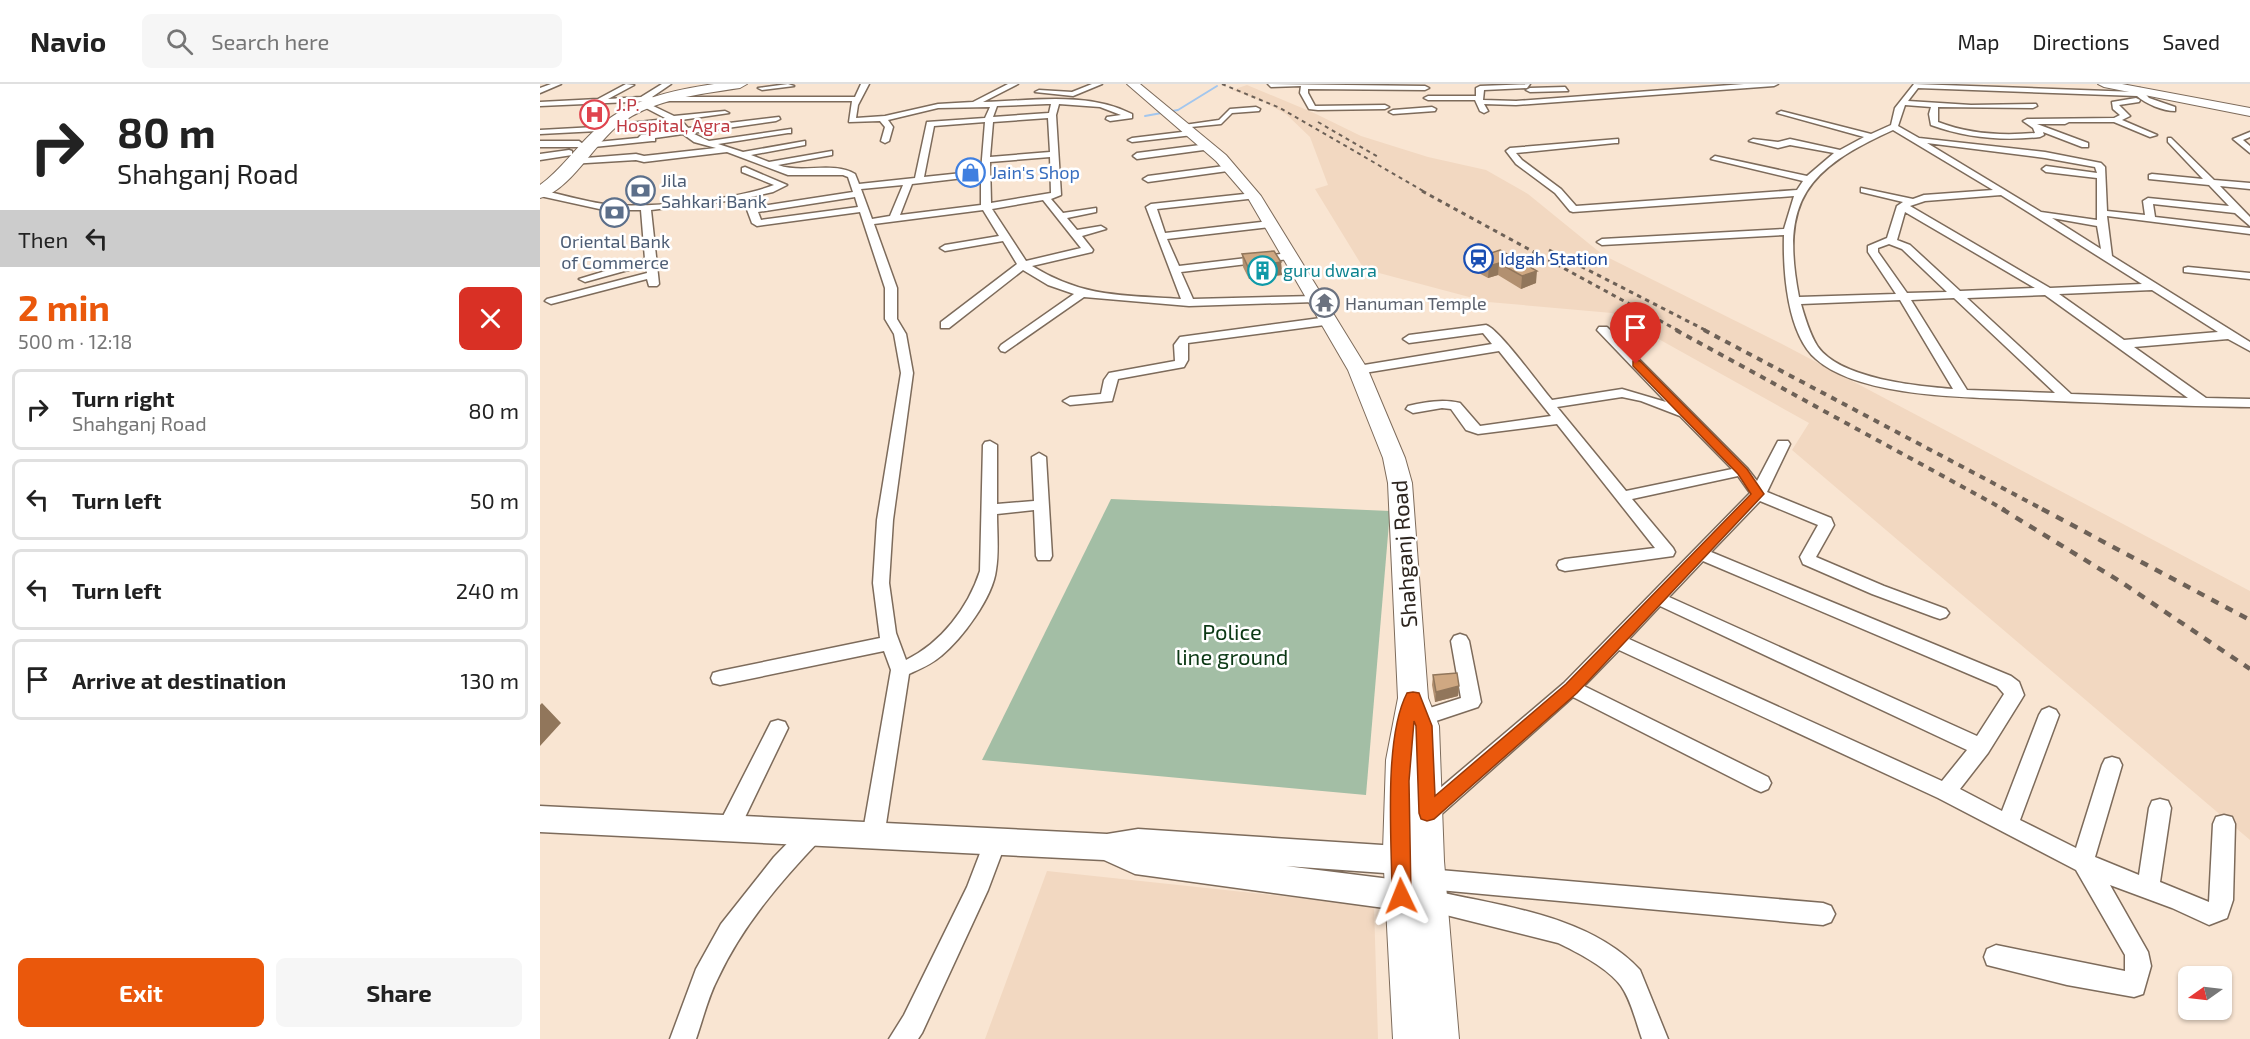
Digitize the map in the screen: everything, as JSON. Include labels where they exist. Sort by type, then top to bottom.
[{"type":"highway","points":[[540,193],[557,180],[595,129],[616,113],[651,101],[728,84]]},
{"type":"highway","points":[[540,183],[621,117],[651,101],[740,91]]},
{"type":"main road","name":"Shahganj Road","points":[[1133,84],[1232,168],[1254,196],[1358,370],[1394,458],[1400,483],[1417,708],[1424,726],[1427,813],[1419,883],[1438,1039]]},
{"type":"main road","points":[[2104,84],[2142,94],[2250,112]]},
{"type":"main road","points":[[1413,1039],[1419,883],[1400,781],[1404,727],[1417,708]]},
{"type":"main road","points":[[540,819],[1107,847],[1135,860],[1419,883]]},
{"type":"street","points":[[540,91],[557,84]]},
{"type":"street","points":[[651,101],[667,84]]},
{"type":"street","points":[[865,84],[852,120],[882,118],[939,106],[974,105],[991,100],[1015,98]]},
{"type":"street","points":[[740,91],[813,98],[871,93],[872,84]]},
{"type":"street","points":[[1014,84],[991,100],[985,172],[986,207],[1023,265],[1052,283],[1082,294],[1189,303],[1315,299]]},
{"type":"street","points":[[1039,92],[1072,94],[1098,84]]},
{"type":"street","points":[[1271,87],[1305,84],[1304,88],[1315,107],[1385,107]]},
{"type":"street","points":[[1649,84],[1655,94]]},
{"type":"street","points":[[1670,84],[1676,92]]},
{"type":"street","points":[[1484,111],[1480,100],[1481,88],[1568,94],[1655,94],[1716,86],[1774,84]]},
{"type":"street","points":[[598,101],[630,85]]},
{"type":"street","points":[[2172,109],[2142,94],[1918,85],[1902,103],[1893,126],[1839,152],[1807,179],[1797,193],[1787,232],[1793,302],[1813,349],[1840,368],[1883,383],[1962,393],[2250,403]]},
{"type":"street","points":[[740,91],[790,86]]},
{"type":"street","points":[[1304,88],[1424,86],[1435,112],[1393,112]]},
{"type":"street","points":[[1350,107],[1353,87]]},
{"type":"street","points":[[813,98],[820,91]]},
{"type":"street","points":[[1428,98],[1480,100],[1498,104],[1531,91],[1568,94]]},
{"type":"street","points":[[2070,92],[2084,101]]},
{"type":"street","points":[[2105,104],[2115,104],[2142,94]]},
{"type":"street","points":[[991,100],[1053,110]]},
{"type":"street","points":[[542,105],[598,101],[651,101],[684,124],[692,140]]},
{"type":"street","points":[[567,111],[580,102]]},
{"type":"street","points":[[1902,103],[2033,106]]},
{"type":"street","points":[[1022,116],[1027,104]]},
{"type":"street","points":[[2085,145],[2026,121],[2115,120],[2126,116],[2116,110],[2115,104]]},
{"type":"street","points":[[1935,105],[1934,123],[1954,131],[1980,135],[2037,135],[2040,134],[2037,127]]},
{"type":"street","points":[[894,219],[914,179],[929,124],[1022,116],[1053,110],[1098,106],[1119,109],[1129,116],[1113,122],[1098,106]]},
{"type":"street","points":[[1132,140],[1176,122],[1221,122],[1229,111],[1257,109]]},
{"type":"street","points":[[746,195],[756,223],[762,223],[866,215],[894,219],[986,207],[1057,194],[1053,110]]},
{"type":"street","points":[[623,124],[725,112]]},
{"type":"street","points":[[1781,113],[1870,136]]},
{"type":"street","points":[[882,118],[889,127],[885,141]]},
{"type":"street","points":[[621,151],[692,140],[776,119]]},
{"type":"street","points":[[2115,120],[2153,135]]},
{"type":"street","points":[[1893,126],[2250,347]]},
{"type":"street","points":[[540,132],[595,129]]},
{"type":"street","points":[[540,157],[577,151],[788,131]]},
{"type":"street","points":[[2250,134],[2237,139],[2250,150]]},
{"type":"street","points":[[641,137],[692,140],[737,152],[794,173],[845,172],[852,176],[891,288],[891,319],[900,334],[907,373],[885,520],[881,594],[890,643],[900,670],[873,837]]},
{"type":"street","points":[[1915,139],[2091,162],[2101,167],[2102,213],[2108,257]]},
{"type":"street","points":[[2171,140],[2250,223]]},
{"type":"street","points":[[1615,141],[1510,151],[1519,162],[1558,190],[1571,208],[1797,193]]},
{"type":"street","points":[[1754,141],[1778,145],[1790,142],[1839,152]]},
{"type":"street","points":[[540,144],[644,159],[737,152],[802,143]]},
{"type":"street","points":[[1137,156],[1208,147]]},
{"type":"street","points":[[770,165],[829,153]]},
{"type":"street","points":[[987,160],[1054,154]]},
{"type":"street","points":[[1715,159],[1807,179]]},
{"type":"street","points":[[1148,179],[1232,168]]},
{"type":"street","points":[[2046,169],[2100,176]]},
{"type":"street","points":[[540,193],[603,207],[646,207],[746,195],[782,185],[745,170]]},
{"type":"street","points":[[752,210],[914,179],[985,172]]},
{"type":"street","points":[[2152,177],[2250,186]]},
{"type":"street","points":[[1864,190],[1914,202]]},
{"type":"street","points":[[2161,191],[2225,197]]},
{"type":"street","points":[[1902,206],[1928,197],[2003,192]]},
{"type":"street","points":[[1189,303],[1151,208],[1254,196]]},
{"type":"street","points":[[945,325],[1023,265],[1087,251],[1045,197]]},
{"type":"street","points":[[2151,220],[2148,201],[2238,210]]},
{"type":"street","points":[[1890,241],[1902,206]]},
{"type":"street","points":[[1902,206],[2049,292],[2204,403]]},
{"type":"street","points":[[551,301],[652,280],[646,207]]},
{"type":"street","points":[[1060,216],[1093,210]]},
{"type":"street","points":[[2036,213],[2103,224]]},
{"type":"street","points":[[2102,213],[2250,231]]},
{"type":"street","points":[[1161,237],[1270,224]]},
{"type":"street","points":[[1075,234],[1101,229]]},
{"type":"street","points":[[1602,242],[1787,232]]},
{"type":"street","points":[[945,248],[1004,238]]},
{"type":"street","points":[[1962,393],[1904,297],[1873,252],[1874,246],[1890,241],[1906,247],[2068,398]]},
{"type":"street","points":[[1175,270],[1289,256]]},
{"type":"street","points":[[585,279],[650,261]]},
{"type":"street","points":[[2188,270],[2250,276]]},
{"type":"street","points":[[1793,302],[2154,287]]},
{"type":"street","points":[[1005,348],[1082,294]]},
{"type":"street","points":[[1070,401],[1107,398],[1110,380],[1114,376],[1180,364],[1182,360],[1180,345],[1184,340],[1328,321]]},
{"type":"street","points":[[1409,339],[1486,329],[1500,347],[1505,349],[1667,552],[1565,565]]},
{"type":"street","points":[[1603,330],[1742,471],[1758,494],[1825,522],[1826,525],[1808,557],[1809,560],[1878,590],[1940,613]]},
{"type":"street","points":[[2124,345],[2229,335]]},
{"type":"street","points":[[1358,370],[1500,347]]},
{"type":"street","points":[[1549,404],[1622,393],[1645,398],[1686,414]]},
{"type":"street","points":[[1413,409],[1442,404],[1455,406],[1472,427],[1478,430],[1561,419]]},
{"type":"street","points":[[1427,813],[1571,688],[1758,494],[1783,444]]},
{"type":"street","points":[[900,670],[935,652],[945,642],[985,585],[988,571],[990,445]]},
{"type":"street","points":[[1039,457],[1044,556]]},
{"type":"street","points":[[1622,496],[1742,471]]},
{"type":"street","points":[[988,510],[1041,505]]},
{"type":"street","points":[[1700,554],[2004,681],[2012,687],[2014,695],[1981,747],[1945,792]]},
{"type":"street","points":[[1656,598],[1981,747]]},
{"type":"street","points":[[1417,708],[1471,702],[1460,641]]},
{"type":"street","points":[[1616,641],[1945,792],[2102,872],[2148,888],[2209,914],[2219,910],[2224,824]]},
{"type":"street","points":[[720,678],[890,643]]},
{"type":"street","points":[[1571,688],[1761,783]]},
{"type":"street","points":[[2007,824],[2049,715]]},
{"type":"street","points":[[728,829],[778,728]]},
{"type":"street","points":[[1996,957],[2134,985],[2139,966],[2136,952],[2083,861],[2112,765]]},
{"type":"street","points":[[2148,888],[2160,808]]},
{"type":"street","points":[[683,1039],[708,970],[725,938],[769,878],[812,833]]},
{"type":"street","points":[[902,1039],[913,1024],[977,890],[995,842]]},
{"type":"street","points":[[1419,883],[1823,914]]},
{"type":"street","points":[[1419,883],[1561,932],[1584,943],[1623,969],[1631,979],[1655,1039]]},
{"type":"shaded area","points":[[1247,85],[1314,113],[1361,136],[1428,157],[1486,170],[1528,194],[1603,255],[1782,344],[2250,591],[2250,840],[1792,450],[1809,423],[1612,313],[1488,302],[1364,269],[1315,189],[1328,185],[1310,137],[1286,114],[1262,101],[1232,90]]},
{"type":"shaded area","points":[[1047,871],[1374,906],[1378,1039],[985,1039]]},
{"type":"green space","name":"Police line ground","points":[[1111,499],[1390,511],[1366,795],[982,760]]},
{"type":"building","points":[[1500,250],[1537,271],[1522,276],[1499,263],[1489,266],[1476,258]]},
{"type":"building","points":[[1274,251],[1281,262],[1248,267],[1242,254]]},
{"type":"building","points":[[1457,673],[1459,686],[1436,692],[1433,675]]},
{"type":"waterway","points":[[1145,116],[1178,110],[1217,86]]},
{"type":"railway","points":[[1222,84],[1280,108],[1425,192]]},
{"type":"railway","points":[[1318,122],[1380,158]]},
{"type":"railway","points":[[1422,191],[1679,331]]},
{"type":"railway","points":[[1549,250],[1707,331]]},
{"type":"railway","points":[[1676,330],[2005,510]]},
{"type":"railway","points":[[1704,330],[2044,510]]},
{"type":"railway","points":[[2002,509],[2121,582],[2250,669]]},
{"type":"railway","points":[[2042,509],[2250,620]]},
{"type":"place","name":"J.P. Hospital, Agra","points":[[595,114]]},
{"type":"place","name":"Jain's Shop","points":[[970,172]]},
{"type":"place","name":"Jila Sahkari Bank","points":[[640,190]]},
{"type":"place","name":"Oriental Bank of Commerce","points":[[615,212]]},
{"type":"place","name":"Idgah Station","points":[[1479,258]]},
{"type":"place","name":"guru dwara","points":[[1262,270]]},
{"type":"place","name":"Hanuman Temple","points":[[1324,303]]},
{"type":"route","points":[[1401,896],[1400,781],[1404,727],[1413,698],[1424,726],[1427,813],[1571,688],[1687,565],[1758,494],[1742,471],[1636,364]]}]
